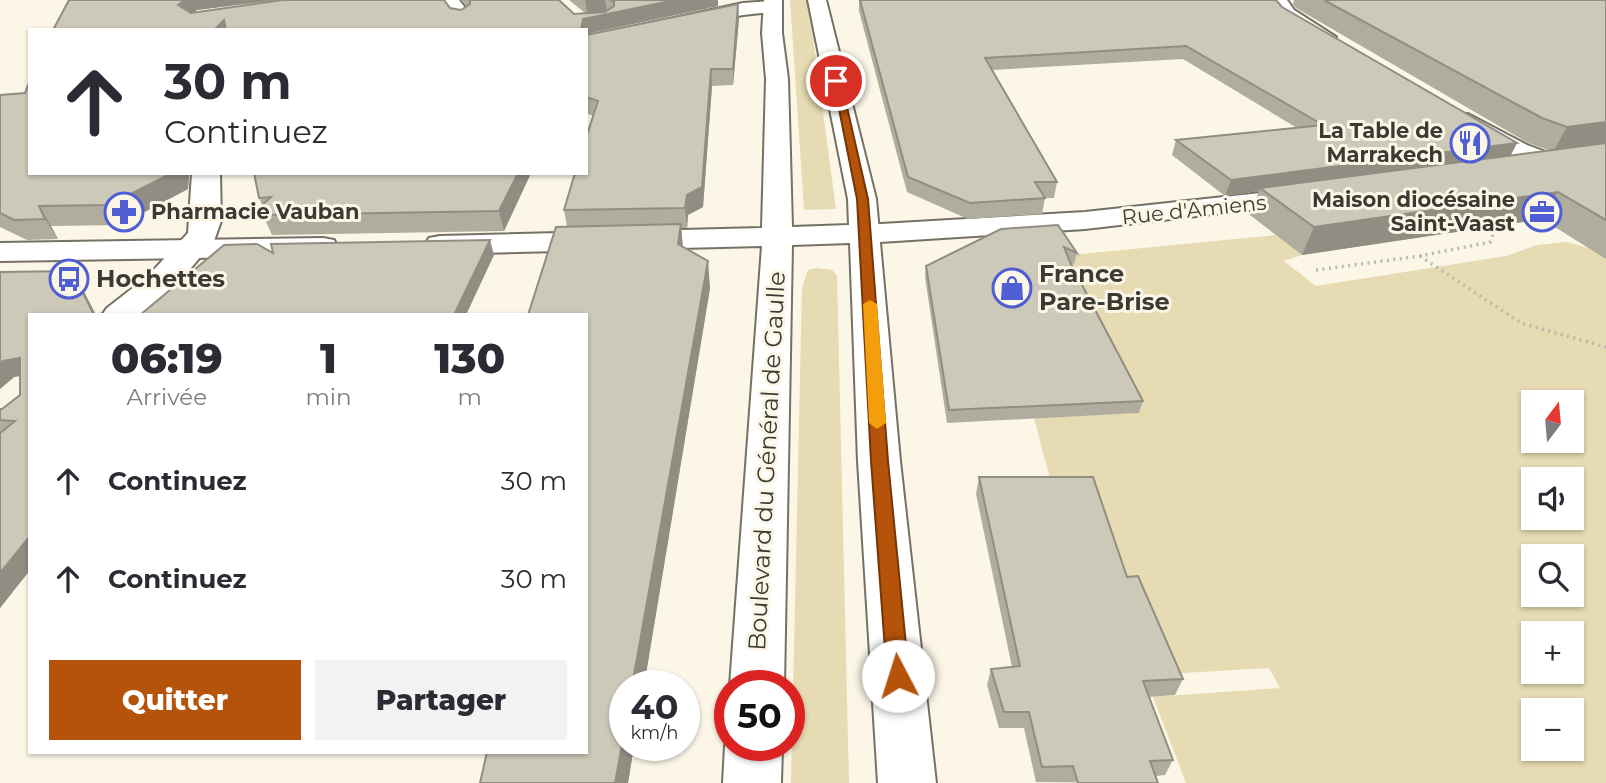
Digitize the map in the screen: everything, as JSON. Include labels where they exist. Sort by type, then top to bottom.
[{"type":"main road","points":[[449,0],[463,17]]},
{"type":"main road","points":[[817,0],[862,199],[907,783]]},
{"type":"main road","points":[[1275,0],[1282,5],[1286,13],[1346,50]]},
{"type":"main road","points":[[588,43],[773,4]]},
{"type":"main road","name":"Boulevard du Général de Gaulle","points":[[758,670],[777,283],[777,79],[772,33],[773,4]]},
{"type":"main road","points":[[1450,110],[1518,150],[1550,163]]},
{"type":"main road","points":[[1498,170],[1577,160]]},
{"type":"main road","points":[[122,313],[160,283],[203,235],[206,220],[206,175]]},
{"type":"main road","name":"Rue d'Amiens","points":[[413,245],[933,233],[1127,218],[1329,193]]},
{"type":"main road","points":[[0,253],[358,246]]},
{"type":"main road","points":[[752,783],[753,761]]},
{"type":"path","points":[[1316,270],[1420,256],[1490,243],[1497,224]]},
{"type":"path","points":[[1420,256],[1521,323],[1606,347]]},
{"type":"shaded area","points":[[790,0],[808,0],[836,209],[804,210]]},
{"type":"shaded area","points":[[1276,235],[1302,255],[1284,261],[1316,286],[1506,256],[1537,245],[1568,242],[1606,254],[1606,783],[1186,783],[1153,697],[1280,688],[1269,668],[1166,674],[1054,494],[1034,418],[1139,413],[1060,256]]},
{"type":"shaded area","points":[[808,270],[832,270],[837,276],[849,783],[791,783],[791,761],[805,761],[805,670],[794,670],[802,288]]},
{"type":"building","points":[[69,0],[185,0],[178,5],[191,13],[282,0],[444,0],[450,8],[461,10],[470,4],[470,0],[559,0],[574,14],[605,12],[614,6],[611,0],[675,0],[583,19],[581,28],[226,28],[224,20],[216,28],[54,28]]},
{"type":"building","points":[[860,0],[1276,0],[1282,7],[1517,143],[1231,180],[1176,140],[1323,125],[1186,46],[985,58],[1057,182],[1035,182],[1045,198],[970,203],[908,177]]},
{"type":"building","points":[[1324,0],[1606,0],[1606,122],[1567,127],[1542,118]]},
{"type":"building","points":[[738,4],[733,69],[711,69],[702,187],[687,195],[685,208],[564,210],[574,175],[588,175],[588,132],[598,101],[588,98],[588,35]]},
{"type":"building","points":[[28,85],[28,175],[168,175],[109,205],[39,206],[45,219],[14,220],[0,213],[0,95],[25,93]]},
{"type":"building","points":[[1606,143],[1606,220],[1558,192],[1314,227],[1260,188]]},
{"type":"building","points":[[254,175],[517,175],[499,211],[263,215],[261,206],[271,197],[259,198]]},
{"type":"building","points":[[681,224],[678,244],[708,261],[635,670],[609,670],[609,761],[619,761],[615,783],[480,783],[487,754],[588,754],[588,313],[529,313],[556,227]]},
{"type":"building","points":[[1058,225],[1077,253],[1064,247],[1070,262],[1143,401],[949,410],[926,266],[1001,229]]},
{"type":"building","points":[[490,240],[455,313],[142,313],[224,245],[257,244],[273,253],[271,244]]},
{"type":"building","points":[[72,271],[93,313],[28,313],[28,538],[0,573],[0,433],[15,421],[0,420],[0,409],[20,395],[20,358],[0,364],[0,272]]},
{"type":"building","points":[[979,477],[1093,477],[1127,577],[1138,576],[1183,679],[1143,681],[1173,760],[1150,761],[1158,783],[1078,783],[1073,766],[1042,767],[1029,712],[1004,712],[991,669],[1020,666]]},
{"type":"slow traffic","points":[[870,304],[877,423]]},
{"type":"place","name":"La Table de Marrakech","points":[[1470,143]]},
{"type":"place","name":"Pharmacie Vauban","points":[[124,212]]},
{"type":"place","name":"Maison diocésaine Saint-Vaast","points":[[1542,212]]},
{"type":"place","name":"Hochettes","points":[[69,279]]},
{"type":"place","name":"France Pare-Brise","points":[[1012,288]]},
{"type":"route","points":[[836,81],[862,199],[879,461],[898,676]]}]
